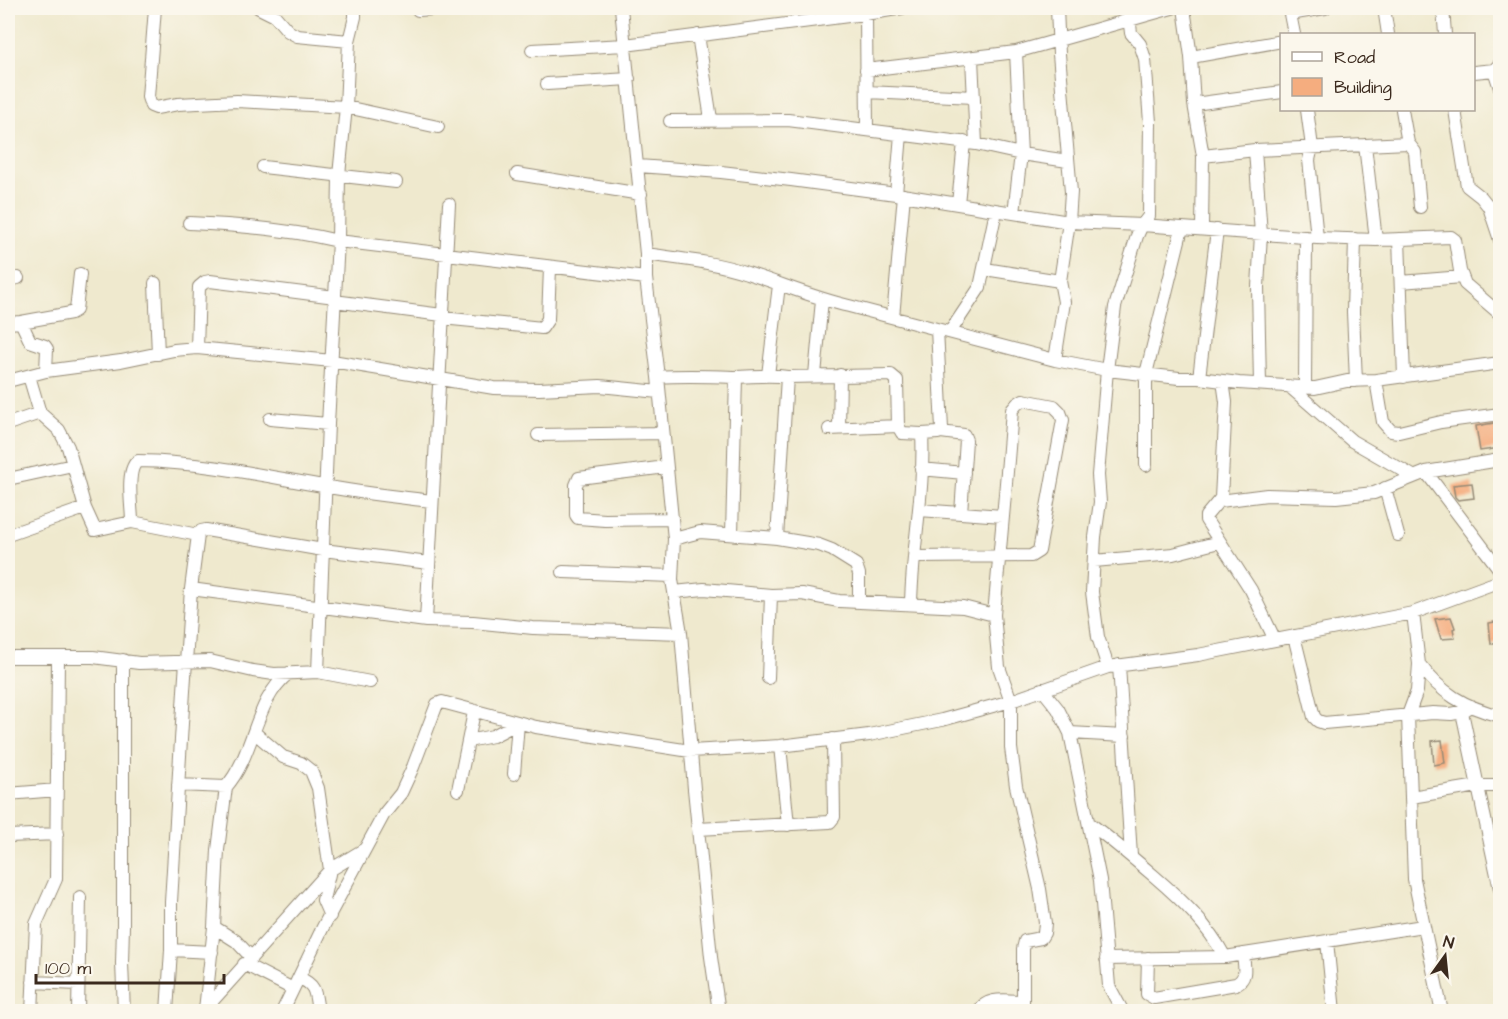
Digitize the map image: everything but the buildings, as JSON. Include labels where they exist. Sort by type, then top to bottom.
[{"type":"street","points":[[155,8],[148,97],[151,106],[156,108],[178,104],[237,101],[346,107],[438,127]]},
{"type":"street","points":[[259,8],[275,16],[288,31],[297,36],[349,41]]},
{"type":"street","points":[[318,672],[339,175],[346,107],[349,41],[355,8]]},
{"type":"street","points":[[418,10],[449,8]]},
{"type":"street","points":[[621,8],[641,195],[646,279],[674,539],[672,576],[681,633],[690,751],[711,957],[719,1011]]},
{"type":"street","points":[[532,50],[625,45],[902,8]]},
{"type":"street","points":[[1055,360],[1064,303],[1060,281],[1071,192],[1057,8]]},
{"type":"street","points":[[866,70],[1016,52],[1058,41],[1129,13],[1172,8]]},
{"type":"street","points":[[1184,8],[1191,57],[1194,104],[1203,156],[1202,229]]},
{"type":"street","points":[[1294,33],[1289,11],[1325,8]]},
{"type":"street","points":[[1384,8],[1388,33]]},
{"type":"street","points":[[1443,8],[1445,33]]},
{"type":"street","points":[[1129,13],[1131,33],[1140,44],[1145,59],[1150,122],[1149,216],[1142,225],[1115,307],[1098,475],[1100,502],[1095,537],[1092,592],[1098,637],[1114,666],[1124,736],[1131,856]]},
{"type":"street","points":[[866,14],[867,130]]},
{"type":"street","points":[[698,35],[711,119]]},
{"type":"street","points":[[1191,57],[1280,41]]},
{"type":"street","points":[[1014,213],[1021,154],[1016,52]]},
{"type":"street","points":[[958,204],[970,143],[974,97],[972,58]]},
{"type":"street","points":[[1475,72],[1497,67],[1500,88]]},
{"type":"street","points":[[548,84],[629,79]]},
{"type":"street","points":[[867,92],[974,97]]},
{"type":"street","points":[[1194,104],[1280,92]]},
{"type":"street","points":[[1305,387],[1312,238],[1309,160],[1312,147],[1307,111]]},
{"type":"street","points":[[1402,111],[1408,143],[1415,152],[1420,207]]},
{"type":"street","points":[[1455,111],[1467,186],[1489,207],[1500,240]]},
{"type":"street","points":[[670,121],[788,120],[970,143],[1068,161]]},
{"type":"street","points":[[893,317],[901,134]]},
{"type":"street","points":[[1203,156],[1255,150],[1408,143]]},
{"type":"street","points":[[1365,145],[1376,240]]},
{"type":"street","points":[[1255,150],[1261,234],[1258,287],[1260,384]]},
{"type":"street","points":[[638,166],[721,172],[900,195],[1069,222],[1142,225],[1312,238],[1376,240],[1451,237],[1455,240],[1465,285],[1500,314]]},
{"type":"street","points":[[263,167],[396,182]]},
{"type":"street","points":[[517,174],[641,195]]},
{"type":"street","points":[[426,621],[448,204]]},
{"type":"street","points":[[950,332],[980,287],[996,211]]},
{"type":"street","points":[[189,223],[268,228],[338,241],[646,279]]},
{"type":"street","points":[[1146,465],[1146,374],[1182,228]]},
{"type":"street","points":[[1199,378],[1216,230]]},
{"type":"street","points":[[1355,239],[1353,312],[1356,381]]},
{"type":"street","points":[[1399,239],[1404,376]]},
{"type":"street","points":[[646,254],[746,272],[822,300],[1055,360],[1107,370],[1315,388],[1347,381],[1376,380],[1500,363]]},
{"type":"street","points":[[197,348],[200,287],[210,280],[442,316],[542,328],[548,320],[550,268]]},
{"type":"street","points":[[985,269],[1060,281]]},
{"type":"street","points":[[8,323],[71,313],[76,310],[80,274]]},
{"type":"street","points":[[1401,282],[1462,278]]},
{"type":"street","points":[[155,283],[158,354]]},
{"type":"street","points":[[768,375],[779,285]]},
{"type":"street","points":[[815,375],[822,300]]},
{"type":"street","points":[[21,322],[30,341],[45,346],[47,349],[46,371]]},
{"type":"street","points":[[937,329],[941,432]]},
{"type":"street","points":[[8,381],[46,371],[132,360],[174,350],[197,348],[332,361],[494,387],[539,389],[600,386],[659,392]]},
{"type":"street","points":[[658,377],[697,374],[736,377],[891,375],[897,380],[898,426],[902,433],[941,432],[964,435],[966,440],[961,513]]},
{"type":"street","points":[[840,375],[834,429],[898,426]]},
{"type":"street","points":[[28,376],[40,413],[59,430],[68,447],[85,508],[95,530],[132,522],[198,535]]},
{"type":"street","points":[[732,534],[736,377]]},
{"type":"street","points":[[777,538],[786,377]]},
{"type":"street","points":[[1376,380],[1383,422],[1385,427],[1391,431],[1399,432],[1441,422],[1500,414]]},
{"type":"street","points":[[1222,381],[1226,402],[1220,501],[1206,518],[1251,590],[1275,640]]},
{"type":"street","points":[[1289,386],[1352,441],[1413,476]]},
{"type":"street","points":[[914,556],[1000,555],[1031,555],[1039,551],[1063,420],[1060,411],[1053,406],[1023,400],[1012,410],[1000,555],[994,615],[999,667],[1011,701],[1011,748],[1016,786],[1035,866],[1045,923],[1044,933],[1041,938],[1025,941],[1023,1006],[988,1002],[983,1004],[979,1011]]},
{"type":"street","points":[[8,423],[40,413]]},
{"type":"street","points":[[270,419],[328,424]]},
{"type":"street","points":[[538,435],[663,433]]},
{"type":"street","points":[[911,604],[919,510],[922,434]]},
{"type":"street","points":[[1220,501],[1267,495],[1345,496],[1374,493],[1426,472],[1500,460]]},
{"type":"street","points":[[132,522],[130,478],[133,465],[138,461],[174,461],[226,468],[326,487],[432,501]]},
{"type":"street","points":[[8,479],[73,465]]},
{"type":"street","points":[[666,467],[579,478],[576,485],[576,515],[578,518],[605,520],[672,519]]},
{"type":"street","points":[[921,470],[964,473]]},
{"type":"street","points":[[1426,472],[1500,570]]},
{"type":"street","points":[[1385,488],[1398,535]]},
{"type":"street","points":[[8,535],[85,508]]},
{"type":"street","points":[[919,510],[1003,516]]},
{"type":"street","points":[[167,1011],[178,785],[191,589],[198,535],[201,531],[206,530],[429,563]]},
{"type":"street","points":[[674,539],[700,532],[777,538],[819,545],[856,565],[859,574],[859,601]]},
{"type":"street","points":[[1094,561],[1173,554],[1220,542]]},
{"type":"street","points":[[563,572],[672,576]]},
{"type":"street","points":[[282,1011],[384,814],[401,793],[437,704],[442,702],[518,723],[690,751],[780,746],[868,735],[942,720],[1011,701],[1114,666],[1198,656],[1413,613],[1500,581]]},
{"type":"street","points":[[191,589],[426,621],[473,622],[533,628],[681,633]]},
{"type":"street","points":[[674,592],[704,589],[771,595],[802,594],[839,601],[963,607],[994,615]]},
{"type":"street","points":[[768,678],[771,595]]},
{"type":"street","points":[[1413,613],[1419,664],[1418,691],[1408,715],[1414,879],[1442,1011]]},
{"type":"street","points":[[1294,636],[1314,717],[1318,721],[1324,723],[1432,713],[1451,714],[1466,709]]},
{"type":"street","points":[[8,657],[93,657],[139,663],[210,661],[274,674],[318,672],[370,682]]},
{"type":"street","points":[[32,1011],[36,924],[56,879],[58,658]]},
{"type":"street","points":[[123,660],[122,963],[124,1011]]},
{"type":"street","points":[[1419,664],[1431,680],[1466,709],[1500,716]]},
{"type":"street","points":[[205,1010],[212,952],[218,850],[226,787],[234,778],[255,733],[261,711],[276,682],[289,673]]},
{"type":"street","points":[[1042,689],[1058,709],[1070,734],[1101,880],[1109,986],[1123,1011]]},
{"type":"street","points":[[1466,709],[1478,786],[1498,864],[1500,889]]},
{"type":"street","points":[[458,790],[474,712]]},
{"type":"street","points":[[468,741],[493,736],[518,723]]},
{"type":"street","points":[[514,774],[518,723]]},
{"type":"street","points":[[255,733],[284,757],[301,763],[311,771],[318,788],[330,870],[323,900],[330,916]]},
{"type":"street","points":[[1070,734],[1124,736]]},
{"type":"street","points":[[698,829],[830,822],[834,817],[832,739]]},
{"type":"street","points":[[780,746],[788,825]]},
{"type":"street","points":[[178,785],[226,787]]},
{"type":"street","points":[[1411,797],[1478,786],[1500,786]]},
{"type":"street","points":[[8,794],[57,790]]},
{"type":"street","points":[[1089,823],[1131,856],[1200,919],[1216,939],[1225,957]]},
{"type":"street","points":[[8,836],[57,834]]},
{"type":"street","points":[[205,1010],[330,870],[365,849]]},
{"type":"street","points":[[78,1011],[80,897]]},
{"type":"street","points":[[1106,958],[1225,957],[1424,926]]},
{"type":"street","points":[[214,927],[236,940],[248,961],[296,983],[309,982],[313,986],[318,1011]]},
{"type":"street","points":[[1327,941],[1334,1011]]},
{"type":"street","points":[[171,950],[212,952]]},
{"type":"street","points":[[1148,958],[1147,994],[1154,998],[1236,984],[1244,978],[1243,954]]},
{"type":"street","points":[[33,982],[78,984]]}]
